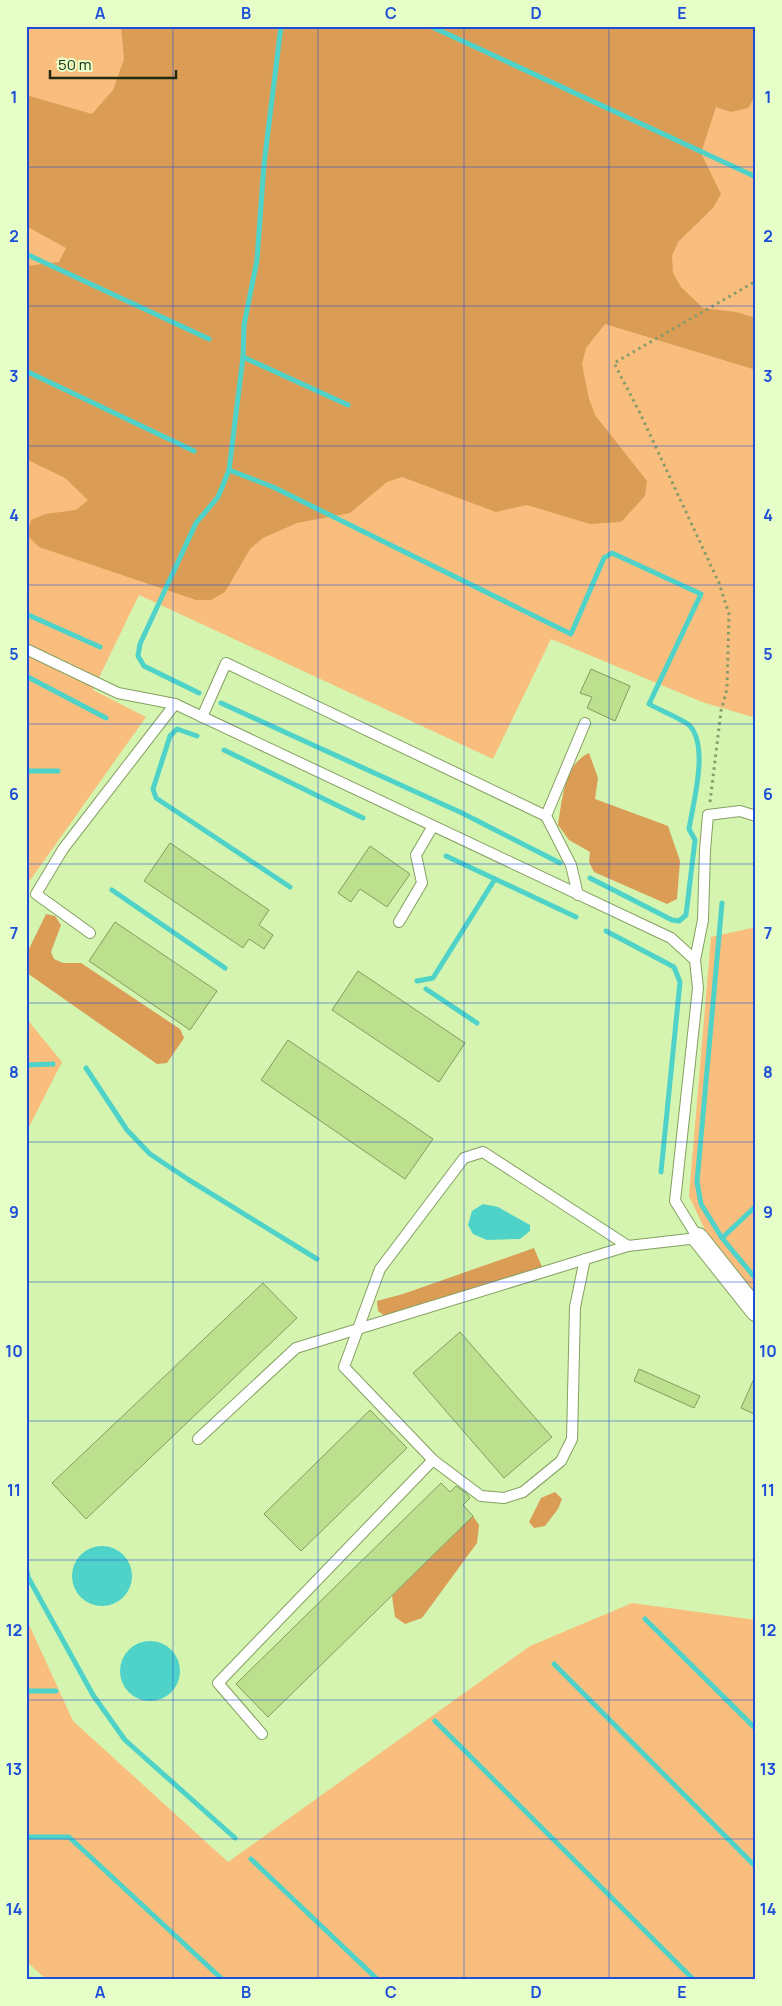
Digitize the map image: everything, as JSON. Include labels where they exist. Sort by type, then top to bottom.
[{"type":"street","points":[[698,1238],[756,1311]]},
{"type":"lane","points":[[26,649],[118,693],[175,704],[671,938],[695,960]]},
{"type":"lane","points":[[202,717],[226,663],[546,816],[571,864],[578,895]]},
{"type":"lane","points":[[90,933],[36,894],[63,849],[175,704]]},
{"type":"lane","points":[[546,816],[585,723]]},
{"type":"lane","points":[[198,1438],[296,1348],[628,1246],[698,1238],[675,1201],[698,988],[695,960],[703,920],[708,815],[740,811],[756,816]]},
{"type":"lane","points":[[399,922],[422,882],[416,854],[433,826]]},
{"type":"lane","points":[[585,1259],[575,1306],[572,1439],[561,1461],[522,1492],[504,1498],[481,1496],[433,1460],[344,1367],[380,1269],[464,1158],[482,1152],[628,1246]]},
{"type":"lane","points":[[262,1734],[218,1683],[433,1460]]},
{"type":"path","points":[[708,815],[721,710],[726,689],[729,614],[714,574],[640,413],[614,363],[756,281]]},
{"type":"shaded area","points":[[26,26],[756,26],[756,718],[702,702],[551,639],[493,759],[139,595],[93,690],[146,717],[26,886]]},
{"type":"shaded area","points":[[121,26],[756,26],[756,95],[748,108],[731,112],[716,107],[701,153],[721,194],[713,208],[678,242],[672,256],[673,273],[681,287],[703,308],[736,312],[756,318],[756,370],[605,324],[586,348],[582,364],[589,399],[595,415],[647,481],[645,496],[621,522],[590,524],[527,505],[496,512],[402,477],[387,482],[350,513],[297,523],[263,538],[250,549],[225,592],[211,600],[196,600],[39,547],[27,535],[31,520],[45,514],[76,510],[88,500],[65,478],[26,459],[26,266],[59,262],[66,248],[26,226],[26,95],[92,114],[113,90],[124,59]]},
{"type":"shaded area","points":[[589,753],[598,778],[595,799],[668,826],[680,861],[677,899],[667,904],[594,872],[589,862],[590,852],[569,840],[558,825],[569,774],[581,758]]},
{"type":"shaded area","points":[[46,914],[55,916],[61,925],[51,952],[54,959],[63,963],[81,963],[180,1029],[184,1038],[167,1063],[157,1064],[27,973],[26,955]]},
{"type":"shaded area","points":[[756,927],[756,1294],[707,1234],[689,1196],[711,937]]},
{"type":"shaded area","points":[[26,1018],[62,1062],[26,1133]]},
{"type":"shaded area","points":[[534,1248],[542,1267],[385,1316],[378,1311],[377,1301],[403,1294]]},
{"type":"shaded area","points":[[555,1492],[562,1499],[558,1509],[545,1526],[534,1528],[529,1522],[541,1498]]},
{"type":"shaded area","points":[[473,1516],[479,1525],[477,1543],[422,1618],[405,1624],[395,1617],[392,1596]]},
{"type":"shaded area","points":[[632,1603],[756,1620],[756,1980],[47,1980],[26,1961],[26,1618],[73,1721],[228,1862],[530,1646]]},
{"type":"water","points":[[483,1204],[498,1207],[530,1225],[530,1231],[520,1239],[487,1240],[473,1234],[468,1225],[472,1211]]},
{"type":"water","points":[[102,1546],[119,1551],[127,1559],[132,1576],[127,1593],[119,1601],[102,1606],[85,1601],[77,1593],[72,1576],[77,1559],[85,1551]]},
{"type":"water","points":[[150,1641],[167,1646],[175,1654],[180,1671],[175,1688],[167,1696],[150,1701],[133,1696],[125,1688],[120,1671],[125,1654],[133,1646]]},
{"type":"building","points":[[591,669],[630,686],[615,721],[587,708],[592,697],[580,693]]},
{"type":"building","points":[[170,843],[269,910],[259,925],[273,935],[264,949],[249,939],[243,948],[144,881]]},
{"type":"building","points":[[370,846],[410,874],[387,907],[360,889],[351,902],[338,893]]},
{"type":"building","points":[[115,922],[217,991],[190,1030],[89,961]]},
{"type":"building","points":[[358,971],[465,1043],[439,1082],[332,1010]]},
{"type":"building","points":[[288,1040],[433,1139],[405,1179],[261,1080]]},
{"type":"building","points":[[263,1283],[297,1318],[86,1519],[52,1483]]},
{"type":"building","points":[[460,1332],[552,1437],[504,1478],[413,1373]]},
{"type":"building","points":[[639,1369],[700,1396],[694,1408],[634,1381]]},
{"type":"building","points":[[756,1374],[756,1415],[741,1408]]},
{"type":"building","points":[[370,1410],[407,1448],[301,1551],[264,1514]]},
{"type":"building","points":[[441,1483],[450,1492],[456,1486],[466,1493],[470,1498],[463,1505],[473,1516],[268,1717],[236,1684]]},
{"type":"waterway","points":[[199,693],[144,666],[138,656],[140,644],[196,523],[218,497],[229,470],[243,357],[244,325],[257,260],[264,164],[281,26]]},
{"type":"waterway","points":[[430,26],[756,177]]},
{"type":"waterway","points":[[26,254],[209,339]]},
{"type":"waterway","points":[[243,357],[348,405]]},
{"type":"waterway","points":[[26,371],[194,451]]},
{"type":"waterway","points":[[229,470],[273,487],[571,634],[604,558],[612,553],[701,594],[649,704],[683,721],[690,726],[696,736],[699,761],[698,776],[689,829],[695,840],[686,915],[679,921],[672,920],[590,878]]},
{"type":"waterway","points":[[26,614],[100,647]]},
{"type":"waterway","points":[[26,676],[106,718]]},
{"type":"waterway","points":[[221,703],[462,813],[560,863]]},
{"type":"waterway","points":[[197,736],[177,729],[170,736],[153,789],[156,798],[290,887]]},
{"type":"waterway","points":[[224,750],[363,818]]},
{"type":"waterway","points":[[26,771],[58,771]]},
{"type":"waterway","points":[[446,856],[576,917]]},
{"type":"waterway","points":[[417,981],[433,978],[495,879]]},
{"type":"waterway","points":[[112,890],[225,968]]},
{"type":"waterway","points":[[722,903],[697,1182],[701,1204],[722,1238],[756,1279]]},
{"type":"waterway","points":[[606,931],[674,967],[680,982],[661,1172]]},
{"type":"waterway","points":[[426,989],[477,1023]]},
{"type":"waterway","points":[[26,1065],[53,1064]]},
{"type":"waterway","points":[[86,1068],[127,1130],[150,1154],[317,1259]]},
{"type":"waterway","points":[[722,1238],[756,1206]]},
{"type":"waterway","points":[[26,1566],[28,1577],[93,1695],[125,1740],[235,1838]]},
{"type":"waterway","points":[[645,1619],[756,1729]]},
{"type":"waterway","points":[[554,1664],[756,1867]]},
{"type":"waterway","points":[[26,1691],[56,1691]]},
{"type":"waterway","points":[[435,1721],[694,1980]]},
{"type":"waterway","points":[[26,1837],[69,1837],[223,1980]]},
{"type":"waterway","points":[[251,1859],[378,1980]]}]
